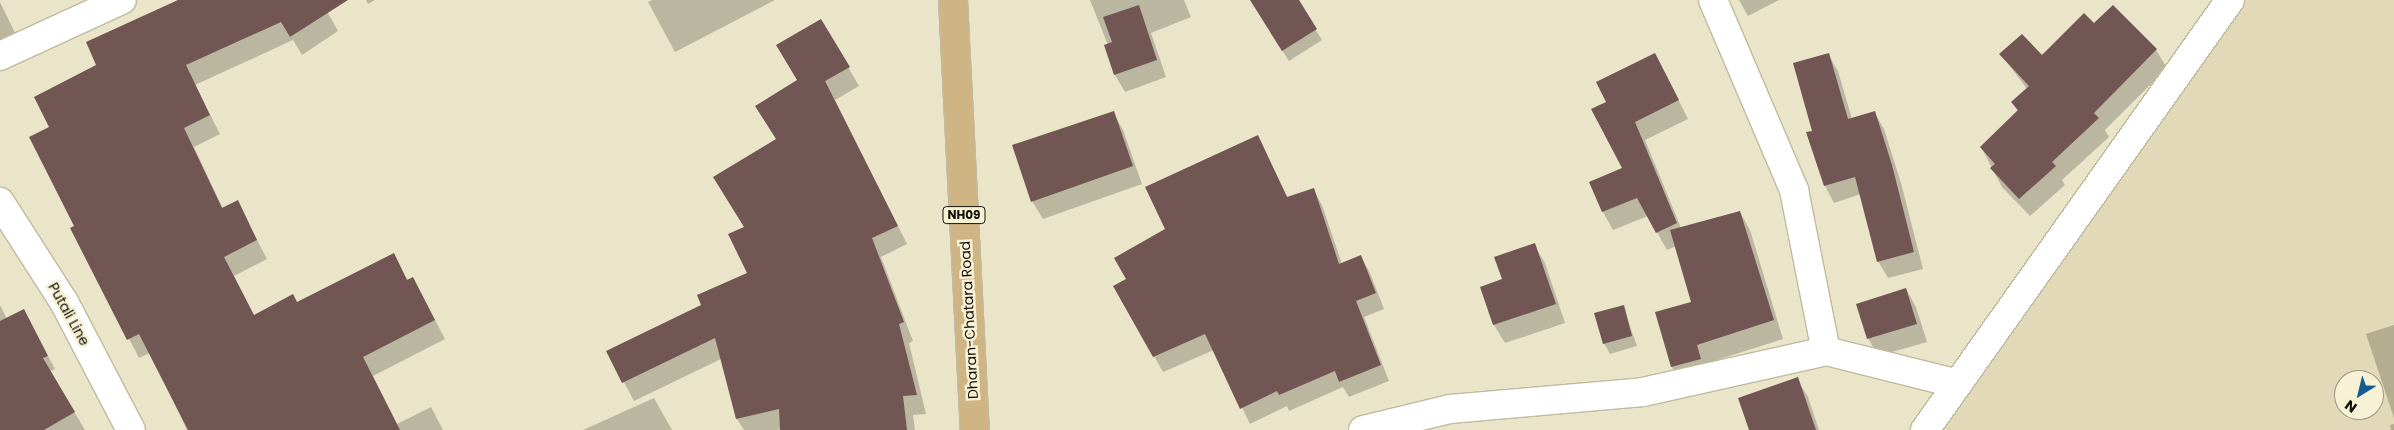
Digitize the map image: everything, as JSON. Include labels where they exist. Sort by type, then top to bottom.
[{"type":"main road","name":"Dharan-Chatara Road","points":[[953,0],[975,430]]},
{"type":"street","points":[[0,56],[122,0]]},
{"type":"street","points":[[1713,0],[1794,190],[1826,351]]},
{"type":"street","points":[[1925,430],[2230,0]]},
{"type":"street","name":"Putali Line","points":[[0,202],[64,302],[131,430]]},
{"type":"street","points":[[1363,430],[1450,409],[1643,392],[1826,351],[1958,384]]},
{"type":"shaded area","points":[[2230,0],[2394,0],[2394,430],[1925,430]]},
{"type":"building","points":[[178,0],[348,0],[290,37],[281,22],[186,65],[210,115],[184,128],[222,208],[238,200],[257,240],[224,257],[254,315],[293,294],[297,302],[394,253],[407,280],[413,277],[435,320],[363,357],[400,430],[188,430],[139,334],[127,340],[70,228],[74,226],[29,137],[49,127],[34,97],[96,65],[86,42]]},
{"type":"building","points":[[1250,0],[1299,0],[1317,29],[1282,51]]},
{"type":"building","points":[[1139,5],[1157,60],[1114,75],[1104,45],[1112,42],[1103,17]]},
{"type":"building","points":[[2113,5],[2157,49],[2094,113],[2099,118],[2052,162],[2056,166],[2019,199],[1990,168],[1995,164],[1980,147],[2018,110],[2011,102],[2029,86],[1999,54],[2022,34],[2042,55],[2084,13],[2094,23]]},
{"type":"building","points":[[821,19],[850,67],[825,81],[898,226],[872,238],[904,322],[899,324],[917,395],[903,396],[907,430],[780,430],[779,409],[736,419],[715,338],[622,383],[606,351],[701,305],[697,295],[747,273],[728,234],[744,227],[713,177],[776,139],[755,106],[797,80],[776,45]]},
{"type":"building","points":[[1655,53],[1679,100],[1635,122],[1677,223],[1656,233],[1637,198],[1602,212],[1589,182],[1622,168],[1591,109],[1606,102],[1596,82]]},
{"type":"building","points":[[1829,53],[1848,119],[1875,111],[1892,165],[1914,252],[1877,262],[1855,177],[1824,186],[1806,132],[1812,131],[1793,63]]},
{"type":"building","points":[[1114,111],[1133,166],[1031,202],[1012,145]]},
{"type":"building","points":[[1258,135],[1287,197],[1314,188],[1339,264],[1361,255],[1376,293],[1356,301],[1381,365],[1339,382],[1335,371],[1279,395],[1277,391],[1240,409],[1205,334],[1153,357],[1113,286],[1126,279],[1114,258],[1165,229],[1145,187]]},
{"type":"building","points":[[1740,211],[1774,320],[1697,345],[1701,359],[1671,367],[1655,312],[1691,302],[1670,230]]},
{"type":"building","points":[[1535,243],[1556,304],[1493,325],[1480,287],[1502,279],[1494,257]]},
{"type":"building","points":[[1906,288],[1917,324],[1867,339],[1856,304]]},
{"type":"building","points":[[1624,305],[1632,336],[1603,344],[1594,313]]},
{"type":"building","points":[[24,309],[48,356],[43,358],[75,412],[44,430],[0,430],[0,321]]},
{"type":"building","points":[[1798,377],[1816,430],[1749,430],[1738,398]]}]
